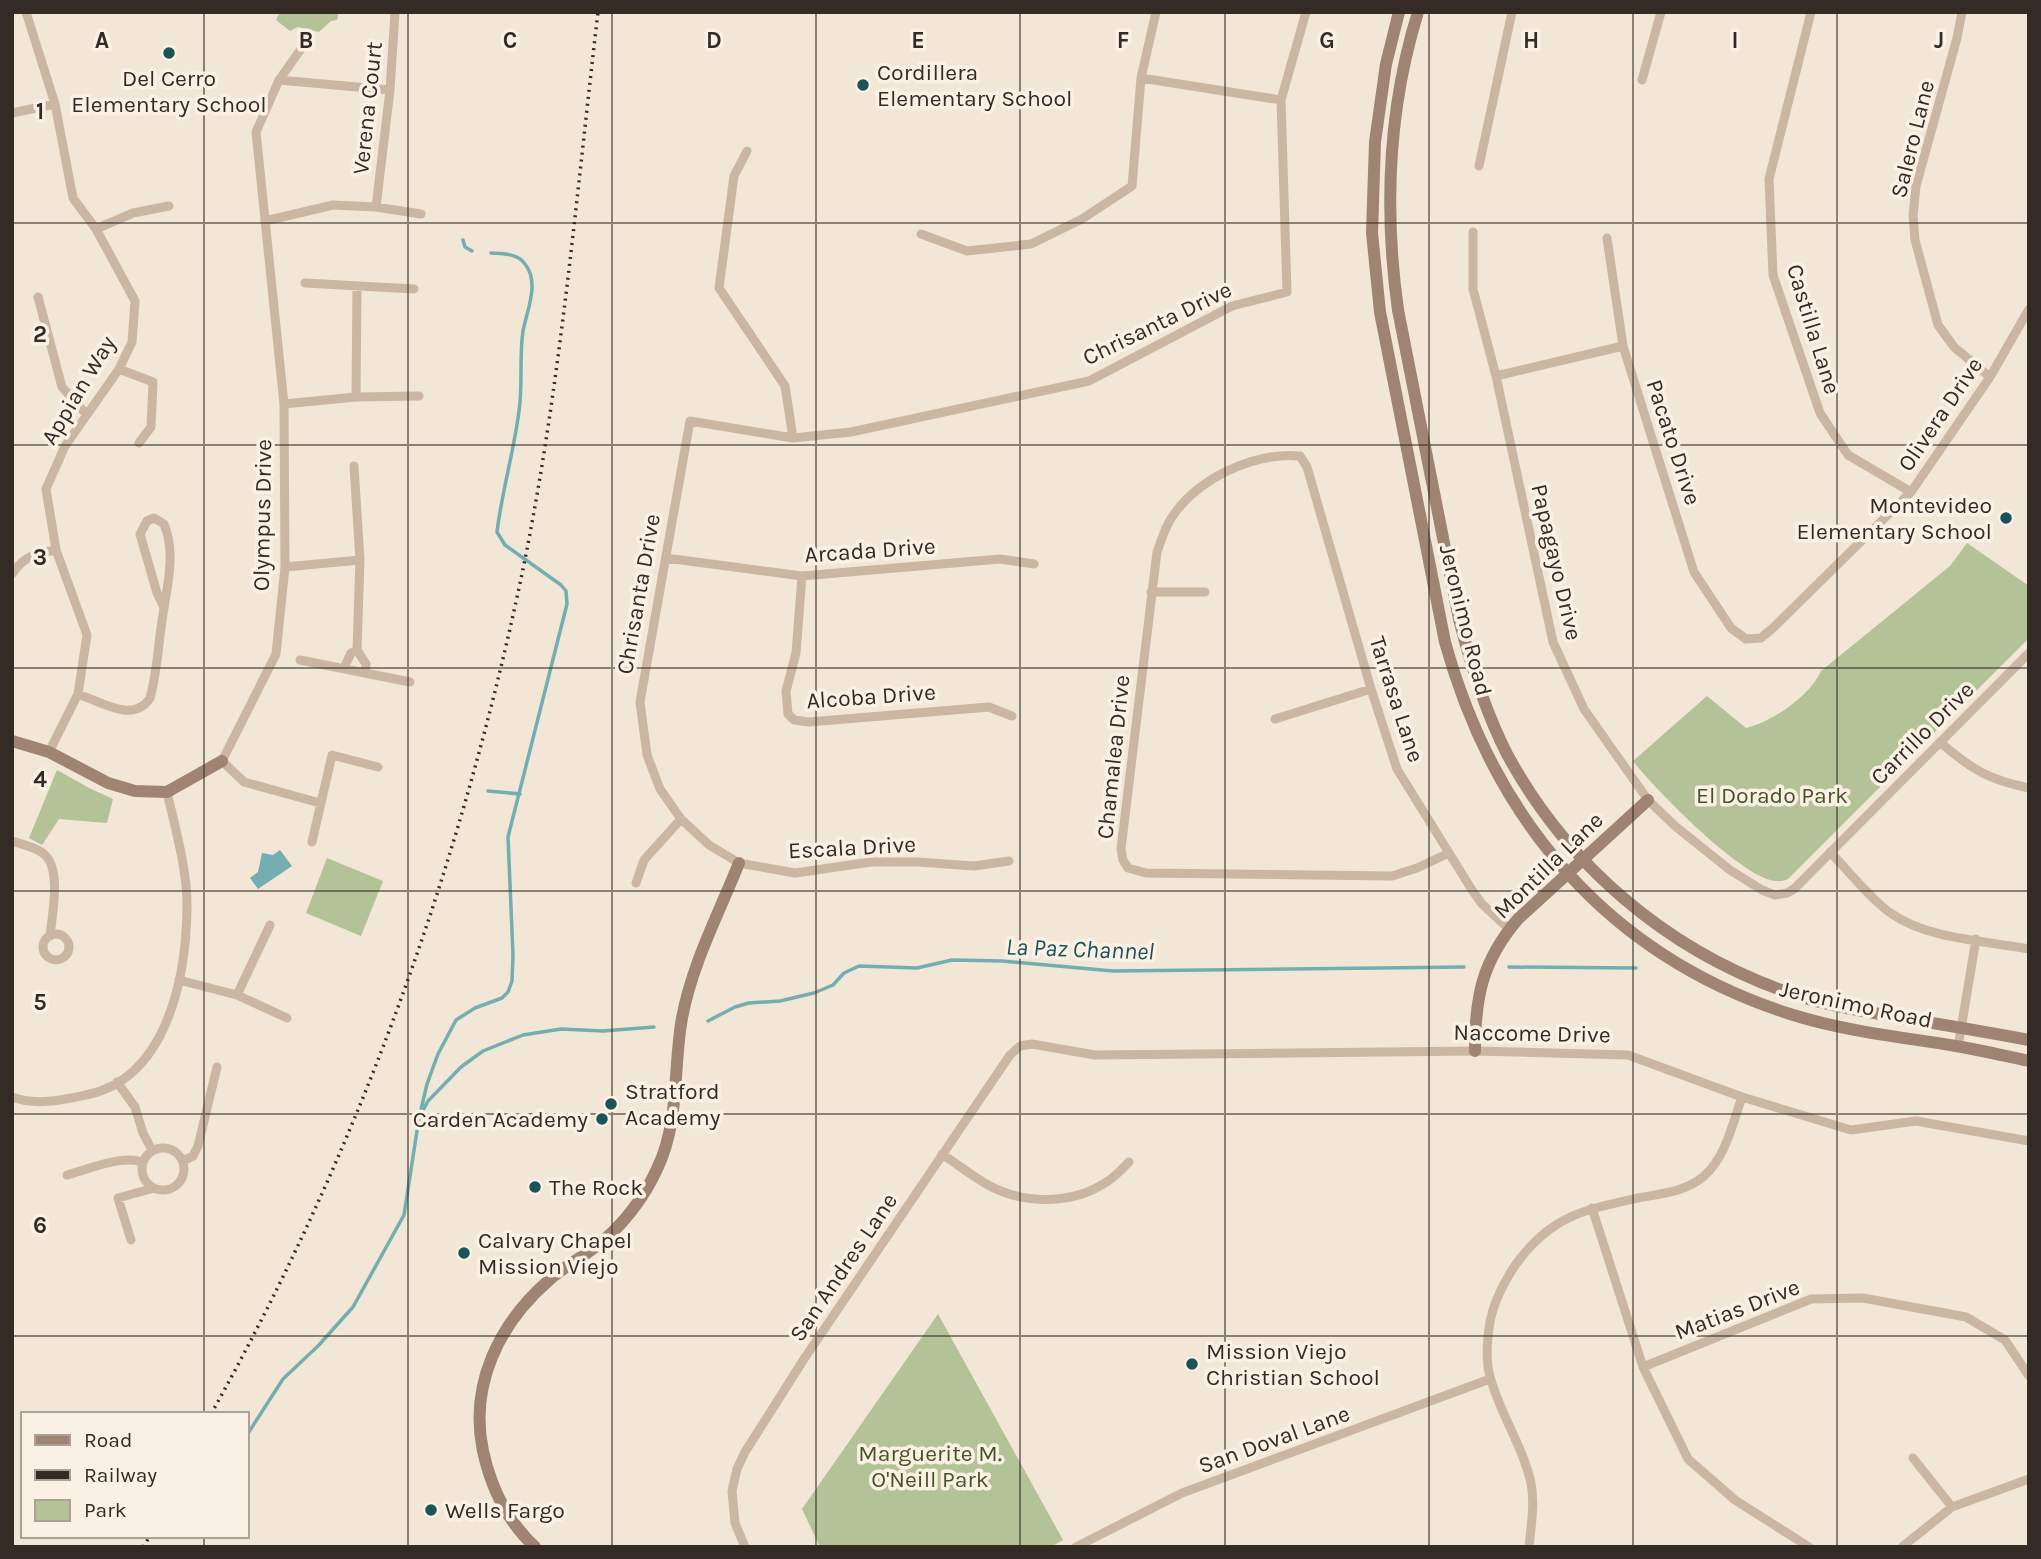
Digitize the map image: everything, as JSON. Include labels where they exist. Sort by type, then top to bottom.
[{"type":"main road","name":"Jeronimo Road","points":[[1399,12],[1386,64],[1375,142],[1372,233],[1380,312],[1445,642],[1458,687],[1496,774],[1532,829],[1568,874],[1603,908],[1687,969],[1764,1005],[1816,1022],[2029,1061]]},
{"type":"main road","name":"Jeronimo Road","points":[[1418,12],[1400,84],[1390,178],[1392,270],[1412,386],[1459,619],[1472,669],[1513,764],[1536,800],[1583,860],[1623,899],[1663,930],[1716,962],[1751,978],[1820,1002],[2029,1040]]},
{"type":"main road","points":[[12,741],[50,752],[108,783],[135,792],[167,792],[222,761]]},
{"type":"main road","name":"Montilla Lane","points":[[1475,1051],[1480,987],[1493,954],[1509,929],[1648,800]]},
{"type":"main road","points":[[535,1547],[506,1514],[490,1480],[481,1443],[479,1408],[486,1369],[502,1333],[522,1306],[549,1280],[598,1245],[630,1214],[658,1168],[672,1119],[682,1018],[695,972],[739,863]]},
{"type":"street","name":"Appian Way","points":[[26,12],[55,104],[73,198],[96,229],[135,301],[132,342],[119,369],[65,446],[46,489],[56,550],[88,635],[78,694],[50,752]]},
{"type":"street","name":"Verena Court","points":[[376,207],[390,90],[395,12]]},
{"type":"street","points":[[920,234],[967,251],[1031,244],[1082,219],[1132,186],[1141,78],[1156,12]]},
{"type":"street","name":"Chrisanta Drive","points":[[739,863],[709,845],[681,819],[660,789],[647,755],[640,702],[690,421],[793,438],[851,432],[1089,381],[1232,306],[1287,292],[1281,100],[1306,12]]},
{"type":"street","points":[[1479,166],[1512,12]]},
{"type":"street","points":[[1642,80],[1661,12]]},
{"type":"street","name":"Castilla Lane","points":[[1811,12],[1769,178],[1773,275],[1820,413],[1848,455],[1911,492]]},
{"type":"street","name":"Salero Lane","points":[[1962,12],[1916,186],[1914,228],[1938,326],[1954,347],[1990,377]]},
{"type":"street","name":"Olympus Drive","points":[[222,761],[276,654],[285,567],[284,404],[256,132],[279,80],[306,42]]},
{"type":"street","points":[[1141,78],[1281,100]]},
{"type":"street","points":[[279,80],[390,90]]},
{"type":"street","points":[[12,113],[55,104]]},
{"type":"street","points":[[747,151],[734,176],[719,288],[785,386],[793,438]]},
{"type":"street","points":[[265,221],[333,205],[376,207],[421,214]]},
{"type":"street","points":[[96,229],[133,212],[169,206]]},
{"type":"street","name":"Papagayo Drive","points":[[1473,232],[1473,289],[1496,376],[1553,642],[1584,709],[1648,800],[1675,826],[1730,870],[1762,890],[1780,894]]},
{"type":"street","name":"Pacato Drive","points":[[1607,238],[1623,346],[1694,572],[1731,628],[1746,639]]},
{"type":"street","points":[[305,283],[414,289]]},
{"type":"street","points":[[356,397],[357,287]]},
{"type":"street","points":[[38,297],[62,387],[86,414]]},
{"type":"street","name":"Olivera Drive","points":[[1746,639],[1761,638],[1774,627],[1911,492],[1990,377],[2029,309]]},
{"type":"street","points":[[1496,376],[1623,346]]},
{"type":"street","points":[[119,369],[153,382],[151,427],[139,443]]},
{"type":"street","points":[[284,404],[356,397],[419,396]]},
{"type":"street","name":"Chamalea Drive","points":[[1300,456],[1286,455],[1240,465],[1213,478],[1192,495],[1172,517],[1157,552],[1151,592],[1121,849],[1123,860],[1128,868],[1146,873],[1392,876],[1448,853]]},
{"type":"street","name":"Tarrasa Lane","points":[[1300,456],[1307,467],[1397,769],[1482,904],[1509,929]]},
{"type":"street","points":[[354,466],[360,561],[357,650],[366,664],[365,672]]},
{"type":"street","points":[[78,694],[127,711],[135,711],[145,706],[153,689],[163,607],[169,588],[169,533],[164,524],[154,518],[147,521],[140,534],[163,607]]},
{"type":"street","points":[[12,574],[19,563],[32,554],[56,550]]},
{"type":"street","name":"Arcada Drive","points":[[666,558],[802,576],[1000,559],[1034,564]]},
{"type":"street","points":[[285,567],[360,561]]},
{"type":"street","name":"Alcoba Drive","points":[[802,576],[796,653],[786,691],[788,714],[794,720],[809,722],[989,707],[1012,716]]},
{"type":"street","points":[[1151,592],[1205,592]]},
{"type":"street","points":[[344,668],[351,653],[357,650]]},
{"type":"street","name":"Carrillo Drive","points":[[1780,894],[1794,889],[2029,653]]},
{"type":"street","points":[[300,660],[410,682]]},
{"type":"street","points":[[1275,719],[1371,689]]},
{"type":"street","points":[[1941,743],[1970,767],[2004,783],[2029,788]]},
{"type":"street","points":[[312,842],[332,755],[378,767]]},
{"type":"street","points":[[222,761],[244,782],[320,803]]},
{"type":"street","points":[[15,1098],[52,1102],[103,1092],[136,1069],[164,1031],[179,980],[188,906],[179,845],[167,792]]},
{"type":"street","points":[[636,883],[644,860],[681,819]]},
{"type":"street","points":[[12,841],[44,854],[51,865],[55,890],[50,936]]},
{"type":"street","points":[[1830,852],[1892,914],[1924,930],[2029,949]]},
{"type":"street","name":"Escala Drive","points":[[739,863],[794,873],[871,862],[974,866],[1009,860]]},
{"type":"street","points":[[237,995],[270,925]]},
{"type":"street","points":[[1958,1046],[1976,939]]},
{"type":"street","points":[[179,980],[237,995],[287,1017]]},
{"type":"street","name":"Naccome Drive","points":[[1020,1046],[1032,1044],[1095,1055],[1475,1051],[1628,1055],[1742,1097],[1851,1130],[1916,1121],[2029,1141]]},
{"type":"street","name":"San Andres Lane","points":[[745,1547],[735,1523],[732,1491],[744,1452],[942,1154],[1010,1055],[1020,1046]]},
{"type":"street","points":[[183,1161],[193,1156],[198,1146],[217,1067]]},
{"type":"street","points":[[117,1082],[135,1107],[143,1133],[152,1150]]},
{"type":"street","points":[[1529,1547],[1532,1487],[1527,1466],[1490,1379],[1487,1358],[1490,1321],[1500,1290],[1533,1243],[1549,1227],[1563,1219],[1592,1208],[1674,1190],[1700,1180],[1713,1167],[1723,1150],[1742,1097]]},
{"type":"street","points":[[131,1240],[118,1198],[154,1188],[168,1189],[180,1182],[183,1161],[170,1149],[152,1150],[143,1163],[143,1175],[154,1188]]},
{"type":"street","points":[[942,1154],[989,1185],[1016,1196],[1041,1200],[1089,1191],[1110,1180],[1129,1162]]},
{"type":"street","points":[[67,1175],[124,1160],[134,1159],[143,1163]]},
{"type":"street","points":[[1592,1208],[1643,1367],[1688,1458],[1735,1500],[1809,1547]]},
{"type":"street","name":"Matias Drive","points":[[1643,1367],[1811,1299],[1863,1298],[1966,1317],[2005,1340],[2029,1376]]},
{"type":"street","name":"San Doval Lane","points":[[1076,1547],[1182,1493],[1490,1379]]},
{"type":"street","points":[[1913,1458],[1952,1507]]},
{"type":"street","points":[[1902,1547],[1952,1507],[2029,1479]]},
{"type":"green space","points":[[280,12],[339,12],[337,20],[331,21],[319,32],[298,27],[290,31],[276,20]]},
{"type":"green space","name":"El Dorado Park","points":[[1967,543],[2029,586],[2029,638],[1788,879],[1778,881],[1762,877],[1722,850],[1679,811],[1633,761],[1707,696],[1746,728],[1789,707],[1808,690],[1821,671],[1950,566]]},
{"type":"green space","points":[[57,770],[113,799],[107,823],[59,819],[42,845],[29,838]]},
{"type":"green space","points":[[327,858],[383,881],[361,936],[306,913]]},
{"type":"green space","name":"Marguerite M. O'Neill Park","points":[[938,1314],[1063,1540],[1051,1547],[819,1545],[802,1509]]},
{"type":"water","points":[[280,850],[292,866],[258,889],[250,878],[258,872],[262,853],[273,855]]},
{"type":"waterway","points":[[463,240],[465,247],[472,251]]},
{"type":"waterway","points":[[419,1118],[438,1054],[456,1020],[475,1008],[502,998],[508,992],[512,981],[508,837],[567,604],[566,591],[561,585],[505,545],[497,532],[519,411],[522,341],[532,280],[522,260],[491,253]]},
{"type":"waterway","points":[[488,791],[520,794]]},
{"type":"waterway","name":"La Paz Channel","points":[[708,1021],[749,1003],[780,1001],[814,993],[833,985],[844,973],[859,966],[917,968],[952,960],[1002,961],[1113,971],[1464,967]]},
{"type":"waterway","name":"La Paz Channel","points":[[1509,967],[1636,968]]},
{"type":"waterway","name":"La Paz Channel","points":[[248,1433],[283,1379],[353,1307],[404,1215],[419,1118],[428,1101],[461,1067],[483,1051],[523,1035],[561,1029],[603,1031],[654,1027]]},
{"type":"railway","points":[[212,1412],[264,1315],[313,1214],[358,1111],[435,900],[468,792],[497,684],[522,574],[547,435],[598,12]]},
{"type":"railway","points":[[143,1547],[149,1538]]},
{"type":"place","name":"Del Cerro Elementary School","points":[[169,53]]},
{"type":"place","name":"Cordillera Elementary School","points":[[863,85]]},
{"type":"place","name":"Montevideo Elementary School","points":[[2006,518]]},
{"type":"place","name":"Stratford Academy","points":[[611,1104]]},
{"type":"place","name":"Carden Academy","points":[[602,1119]]},
{"type":"place","name":"The Rock","points":[[535,1187]]},
{"type":"place","name":"Calvary Chapel Mission Viejo","points":[[464,1253]]},
{"type":"place","name":"Mission Viejo Christian School","points":[[1192,1364]]},
{"type":"place","name":"Wells Fargo","points":[[431,1510]]}]
